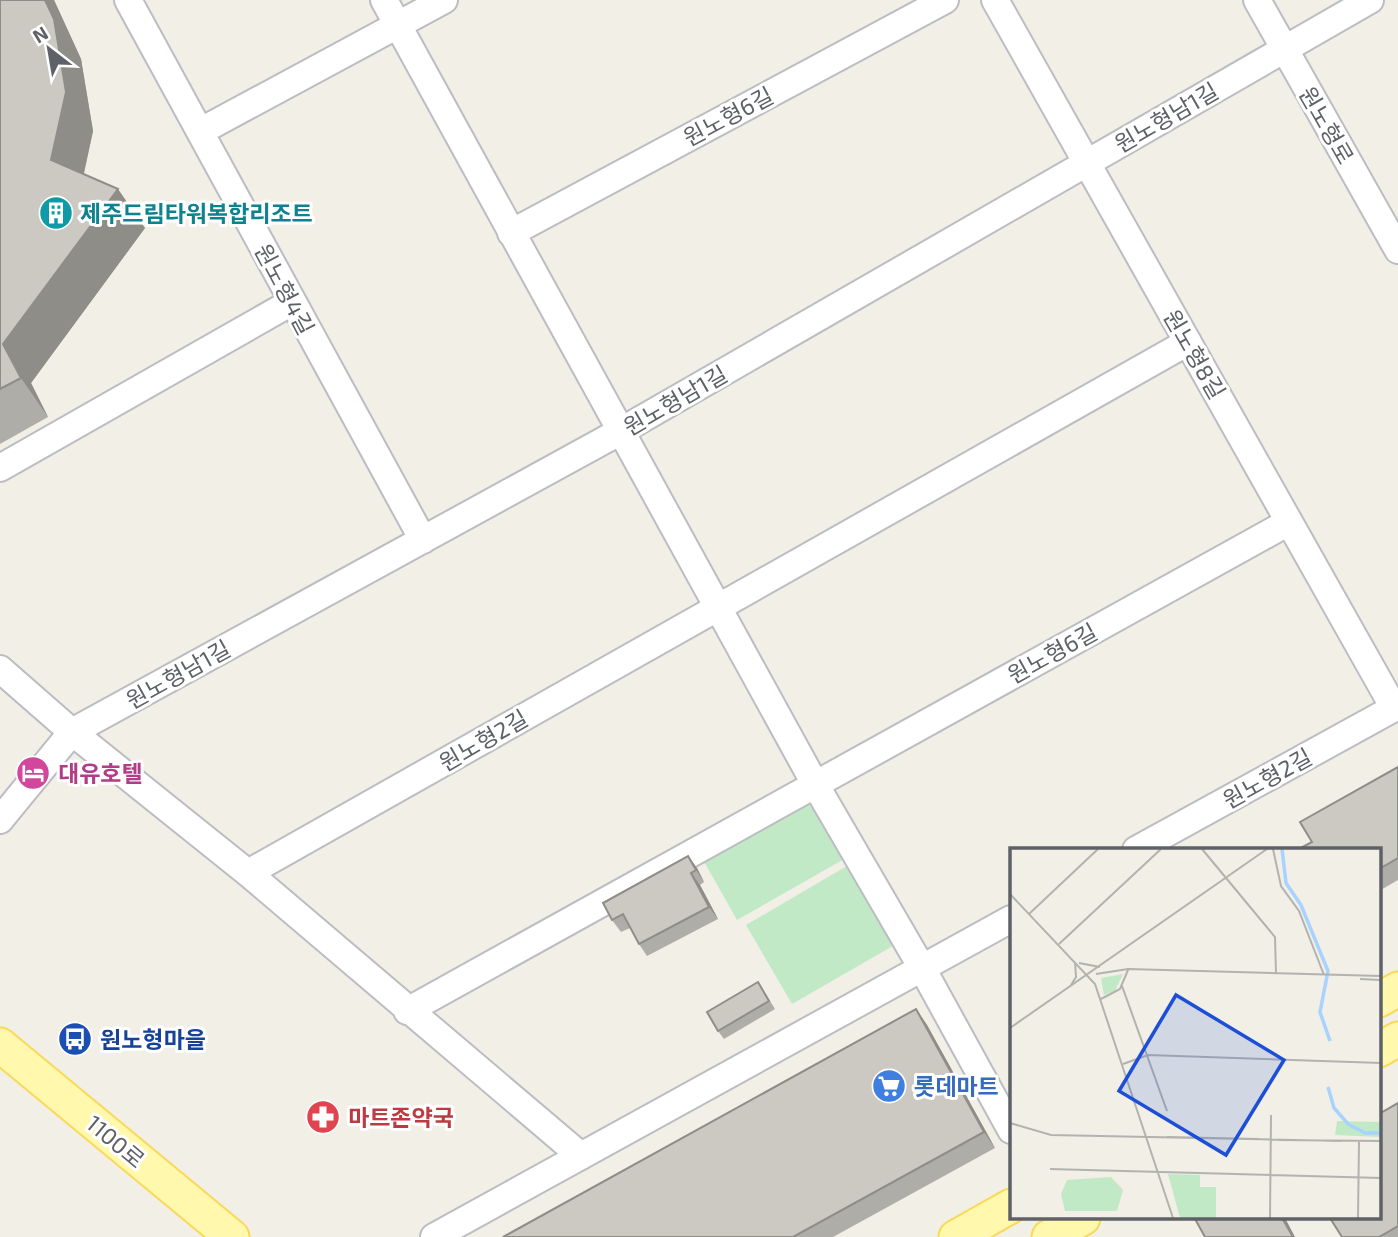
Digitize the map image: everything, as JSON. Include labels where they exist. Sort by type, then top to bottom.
[{"type":"main road","points":[[1380,999],[1398,989]]},
{"type":"main road","points":[[1380,1049],[1398,1039]]},
{"type":"main road","name":"1100로","points":[[0,1045],[232,1237]]},
{"type":"main road","points":[[956,1237],[1010,1207]]},
{"type":"main road","points":[[1049,1237],[1079,1220]]},
{"type":"street","name":"원노형4길","points":[[128,0],[424,540]]},
{"type":"street","points":[[384,0],[815,784],[922,968],[1010,1128]]},
{"type":"street","points":[[201,131],[444,0]]},
{"type":"street","name":"원노형6길","points":[[512,233],[945,0]]},
{"type":"street","name":"원노형8길","points":[[995,0],[1396,707]]},
{"type":"street","name":"원노형로","points":[[1257,0],[1282,49],[1398,250]]},
{"type":"street","name":"원노형남1길","points":[[0,820],[72,732],[621,431],[1370,0]]},
{"type":"street","points":[[0,468],[292,302]]},
{"type":"street","points":[[717,607],[1188,342]]},
{"type":"street","name":"원노형6길","points":[[815,784],[1289,522]]},
{"type":"street","name":"원노형2길","points":[[248,873],[717,607]]},
{"type":"street","points":[[0,668],[72,732],[248,873],[407,1012],[581,1156]]},
{"type":"street","name":"원노형2길","points":[[1140,848],[1396,707]]},
{"type":"street","points":[[407,1012],[815,784]]},
{"type":"street","points":[[434,1237],[1010,920]]},
{"type":"green space","points":[[811,796],[846,858],[737,920],[702,858]]},
{"type":"green space","points":[[852,863],[898,943],[792,1004],[746,925]]},
{"type":"building","points":[[0,0],[45,0],[54,19],[66,92],[51,160],[118,189],[3,344],[21,378],[0,389]]},
{"type":"building","points":[[1398,767],[1398,858],[1380,868],[1380,848],[1301,848],[1312,842],[1300,822]]},
{"type":"building","points":[[688,856],[696,870],[691,873],[709,907],[639,944],[623,914],[612,920],[603,903]]},
{"type":"building","points":[[758,982],[769,1001],[718,1031],[707,1012]]},
{"type":"building","name":"롯데마트","points":[[916,1009],[984,1132],[793,1237],[503,1237]]},
{"type":"building","points":[[1398,1103],[1398,1226],[1379,1237],[1342,1237],[1331,1220],[1380,1220],[1380,1113]]},
{"type":"building","points":[[1196,1220],[1283,1220],[1293,1237],[1205,1237]]},
{"type":"place","name":"제주드림타워복합리조트","points":[[56,213]]},
{"type":"place","name":"대유호텔","points":[[33,773]]},
{"type":"place","name":"원노형마을","points":[[75,1039]]},
{"type":"place","name":"롯데마트","points":[[889,1086]]},
{"type":"place","name":"마트존약국","points":[[323,1117]]}]
